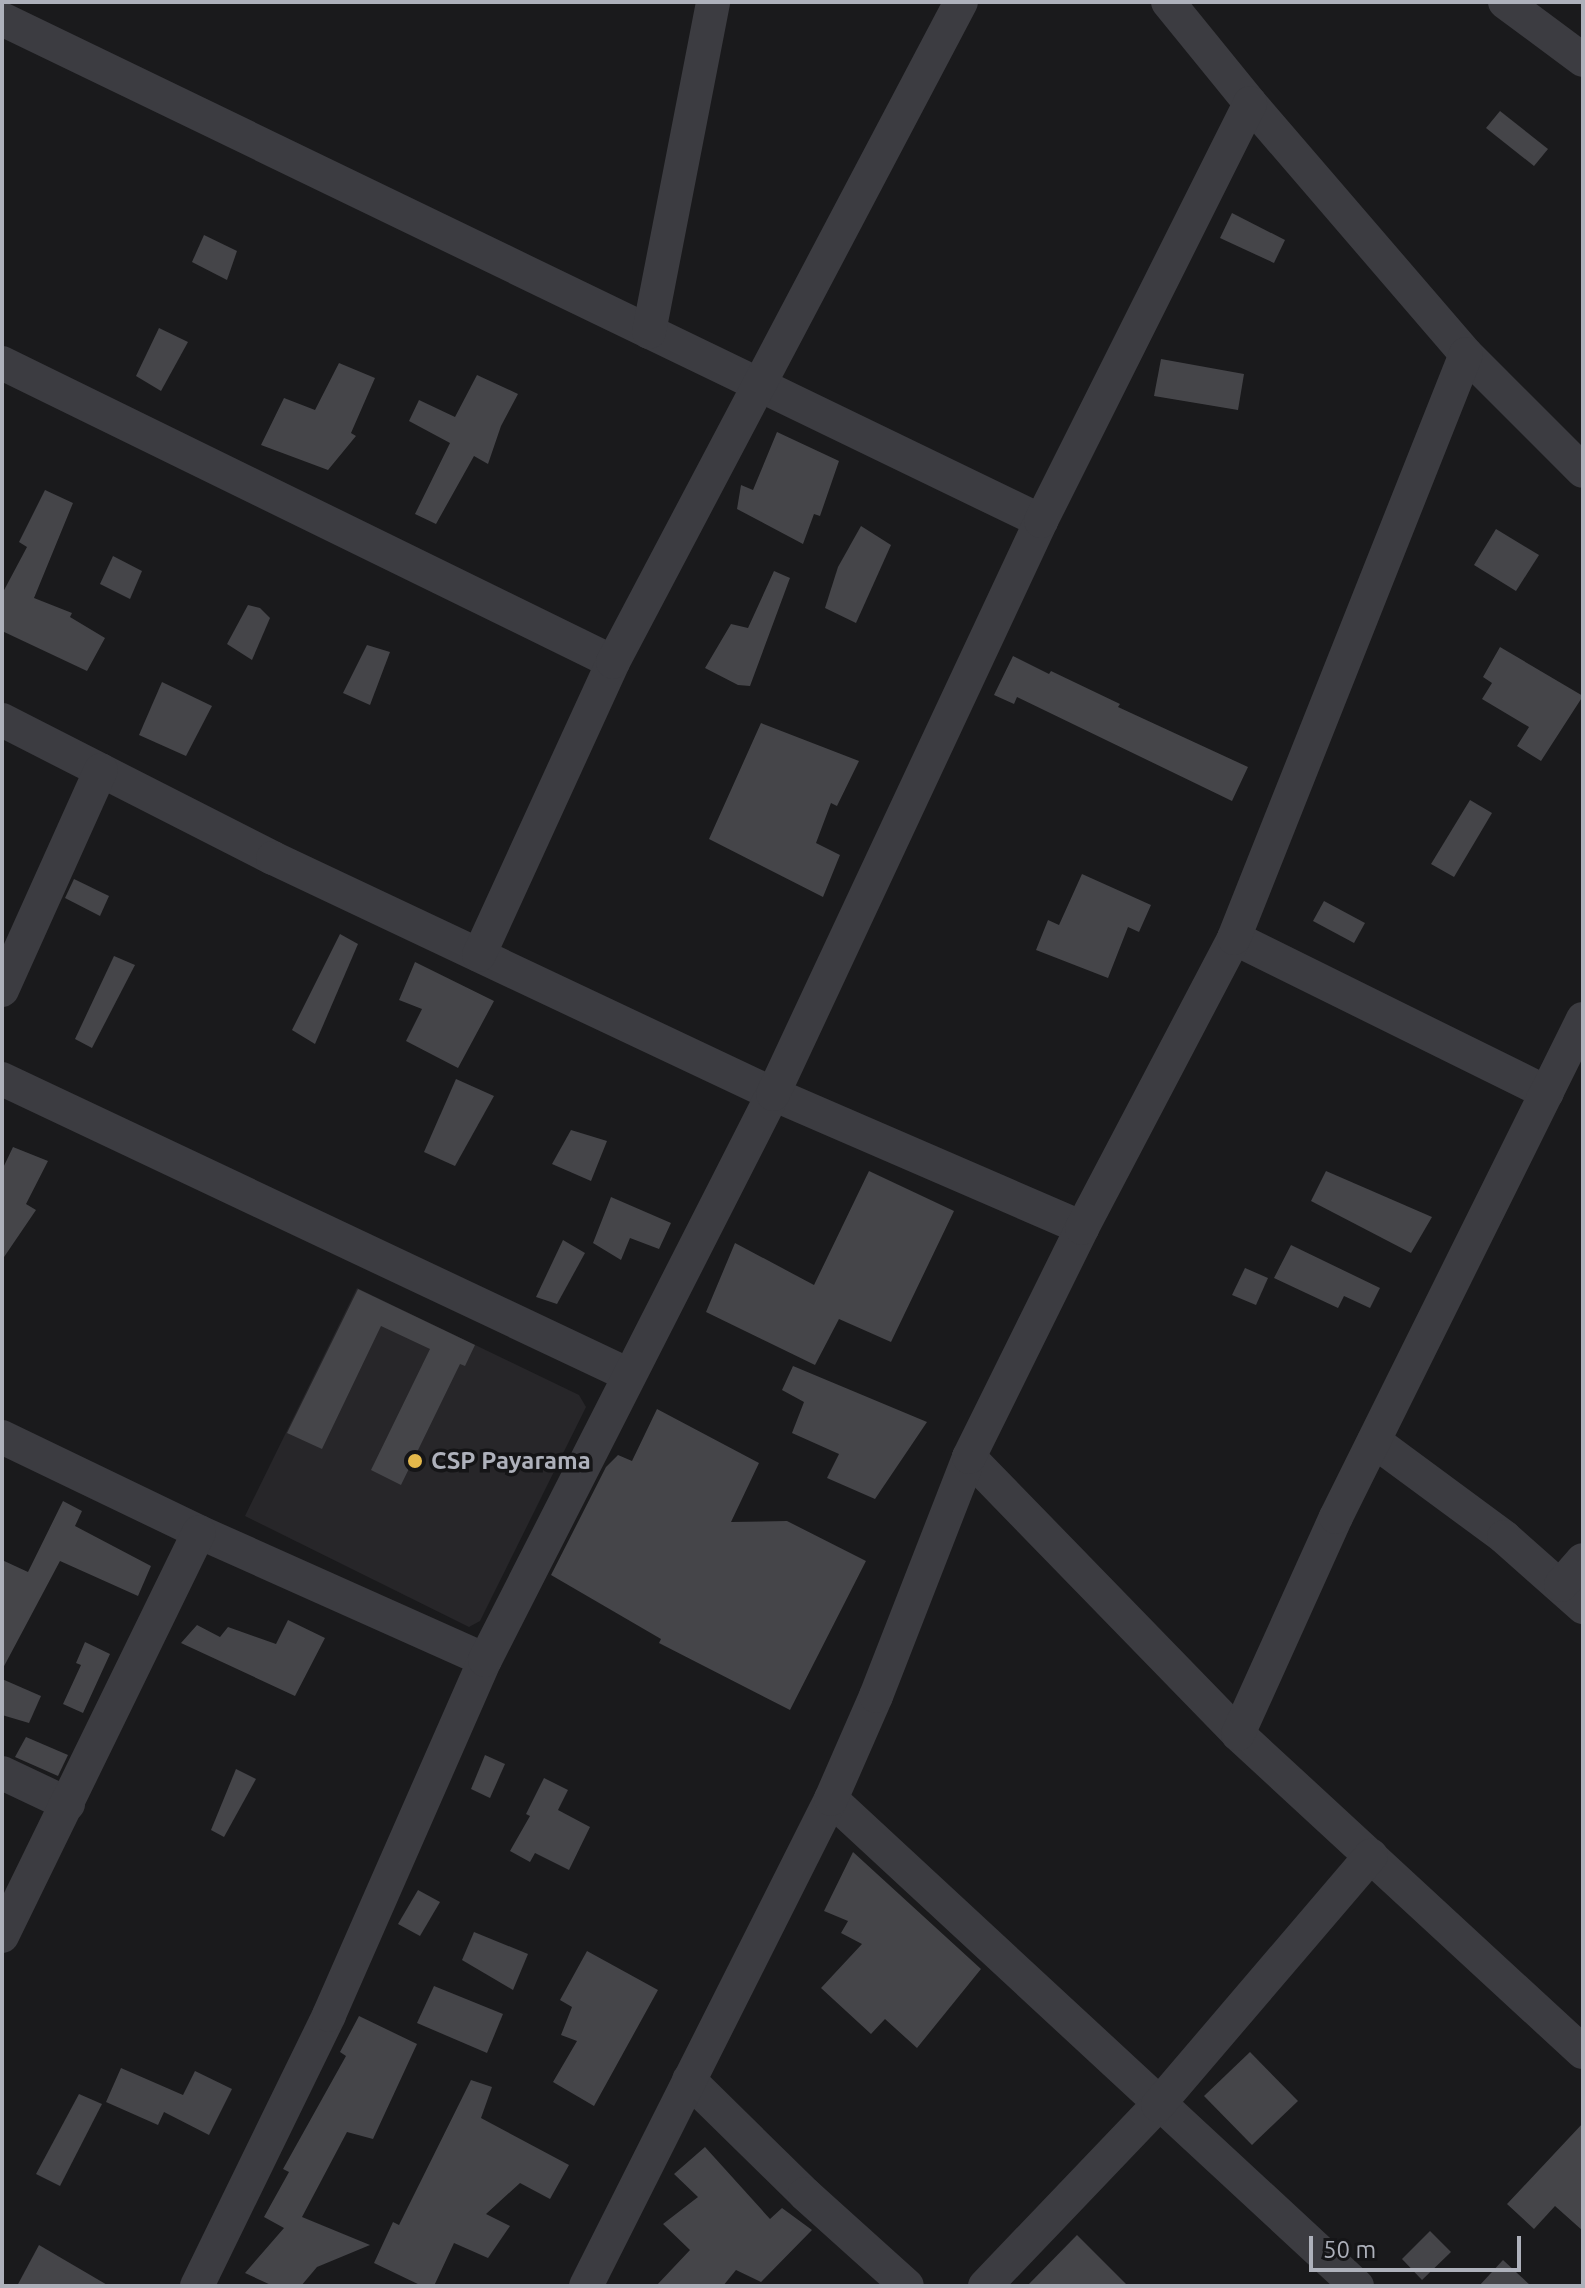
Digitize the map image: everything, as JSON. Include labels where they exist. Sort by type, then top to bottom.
[{"type":"street","points":[[649,332],[713,2]]},
{"type":"street","points":[[479,955],[613,662],[961,2]]},
{"type":"street","points":[[1168,2],[1250,103],[1466,354],[1583,471]]},
{"type":"street","points":[[1505,2],[1583,60]]},
{"type":"street","points":[[2,19],[1041,521]]},
{"type":"street","points":[[197,2286],[329,2015],[485,1660],[773,1094],[1041,521],[1250,103]]},
{"type":"street","points":[[586,2286],[831,1799],[876,1696],[969,1457],[1082,1228],[1234,938],[1466,354]]},
{"type":"street","points":[[2,363],[613,662]]},
{"type":"street","points":[[2,720],[273,858],[773,1094],[1082,1228]]},
{"type":"street","points":[[2,990],[101,770]]},
{"type":"street","points":[[1234,938],[1547,1093]]},
{"type":"street","points":[[1238,1734],[1374,1441],[1583,1019]]},
{"type":"street","points":[[2,1079],[629,1375]]},
{"type":"street","points":[[2,1437],[199,1532],[485,1660]]},
{"type":"street","points":[[1374,1441],[1576,1584]]},
{"type":"street","points":[[969,1457],[1238,1734],[1583,2052]]},
{"type":"street","points":[[2,1936],[199,1532]]},
{"type":"street","points":[[2,1773],[68,1804]]},
{"type":"street","points":[[831,1799],[1344,2282]]},
{"type":"street","points":[[985,2286],[1158,2105],[1371,1856]]},
{"type":"street","points":[[689,2080],[805,2194],[907,2286]]},
{"type":"shaded area","name":"CSP Payarama","points":[[357,1288],[579,1395],[586,1407],[480,1621],[469,1627],[245,1516]]},
{"type":"building","points":[[1500,111],[1548,149],[1534,166],[1486,128]]},
{"type":"building","points":[[1232,213],[1285,240],[1274,263],[1220,238]]},
{"type":"building","points":[[204,235],[237,251],[227,280],[192,262]]},
{"type":"building","points":[[159,328],[188,342],[161,391],[136,376]]},
{"type":"building","points":[[1161,359],[1244,374],[1238,410],[1154,396]]},
{"type":"building","points":[[339,363],[375,378],[351,433],[356,436],[328,470],[261,445],[284,398],[315,410]]},
{"type":"building","points":[[477,375],[518,394],[501,426],[488,464],[474,456],[436,524],[415,514],[450,443],[409,421],[419,400],[455,417]]},
{"type":"building","points":[[777,432],[839,461],[820,516],[814,514],[803,544],[737,509],[741,485],[753,490]]},
{"type":"building","points":[[45,490],[73,503],[34,598],[72,613],[70,617],[105,638],[87,671],[2,631],[2,594],[27,547],[19,542]]},
{"type":"building","points":[[861,526],[891,545],[856,623],[825,608],[838,567]]},
{"type":"building","points":[[1496,529],[1539,555],[1516,591],[1474,565]]},
{"type":"building","points":[[113,556],[142,571],[130,599],[100,584]]},
{"type":"building","points":[[774,571],[790,578],[750,686],[738,685],[705,668],[731,624],[748,628]]},
{"type":"building","points":[[248,605],[260,608],[270,618],[252,660],[227,644]]},
{"type":"building","points":[[367,645],[390,652],[370,705],[343,693]]},
{"type":"building","points":[[1500,647],[1583,696],[1541,761],[1517,746],[1529,727],[1482,699],[1492,683],[1483,677]]},
{"type":"building","points":[[1013,656],[1049,674],[1051,671],[1120,704],[1118,707],[1248,767],[1232,801],[1017,697],[1014,704],[994,695]]},
{"type":"building","points":[[162,682],[212,706],[186,756],[139,735]]},
{"type":"building","points":[[761,723],[859,761],[837,806],[831,803],[816,843],[840,855],[823,897],[709,839]]},
{"type":"building","points":[[1470,800],[1492,813],[1454,877],[1431,864]]},
{"type":"building","points":[[1082,874],[1151,905],[1139,932],[1128,927],[1108,978],[1036,950],[1048,920],[1059,925]]},
{"type":"building","points":[[74,879],[109,896],[100,916],[65,898]]},
{"type":"building","points":[[1324,901],[1365,923],[1354,943],[1313,921]]},
{"type":"building","points":[[340,934],[358,944],[315,1044],[292,1030]]},
{"type":"building","points":[[114,956],[135,965],[92,1048],[75,1039]]},
{"type":"building","points":[[415,962],[494,1001],[458,1068],[406,1041],[422,1009],[399,1000]]},
{"type":"building","points":[[456,1079],[494,1096],[455,1166],[424,1152]]},
{"type":"building","points":[[571,1130],[607,1141],[591,1181],[552,1164]]},
{"type":"building","points":[[13,1147],[48,1161],[26,1204],[36,1210],[2,1260],[2,1170]]},
{"type":"building","points":[[869,1171],[954,1211],[891,1342],[839,1319],[815,1365],[706,1312],[735,1243],[814,1285]]},
{"type":"building","points":[[1326,1171],[1432,1217],[1411,1253],[1311,1201]]},
{"type":"building","points":[[611,1197],[671,1223],[659,1249],[630,1238],[621,1260],[593,1243]]},
{"type":"building","points":[[563,1240],[585,1253],[557,1304],[536,1297]]},
{"type":"building","points":[[1291,1245],[1380,1288],[1370,1308],[1344,1296],[1338,1308],[1274,1278]]},
{"type":"building","points":[[1245,1268],[1268,1278],[1256,1305],[1232,1295]]},
{"type":"building","points":[[358,1289],[475,1345],[465,1366],[460,1364],[401,1485],[371,1470],[430,1349],[381,1326],[322,1449],[287,1433]]},
{"type":"building","points":[[793,1366],[927,1422],[875,1499],[827,1478],[839,1454],[792,1433],[804,1402],[782,1390]]},
{"type":"building","points":[[657,1409],[759,1463],[731,1522],[787,1521],[866,1561],[790,1710],[659,1643],[661,1639],[551,1575],[606,1467],[618,1455],[632,1461]]},
{"type":"building","points":[[63,1501],[82,1511],[75,1526],[151,1566],[138,1596],[60,1561],[2,1670],[2,1560],[28,1572]]},
{"type":"building","points":[[288,1620],[325,1638],[295,1696],[181,1643],[197,1625],[220,1637],[228,1627],[276,1644]]},
{"type":"building","points":[[85,1642],[110,1654],[83,1713],[63,1704],[81,1665],[76,1663]]},
{"type":"building","points":[[2,1679],[41,1696],[29,1723],[2,1715]]},
{"type":"building","points":[[26,1737],[68,1755],[58,1776],[15,1757]]},
{"type":"building","points":[[485,1755],[505,1764],[490,1798],[471,1789]]},
{"type":"building","points":[[236,1769],[256,1779],[224,1837],[211,1830]]},
{"type":"building","points":[[544,1778],[568,1790],[558,1810],[590,1827],[569,1870],[535,1853],[530,1862],[510,1851],[530,1816],[526,1814]]},
{"type":"building","points":[[853,1852],[981,1969],[917,2048],[885,2019],[871,2034],[821,1988],[862,1944],[841,1933],[848,1921],[824,1911]]},
{"type":"building","points":[[418,1890],[440,1902],[420,1936],[398,1924]]},
{"type":"building","points":[[474,1932],[528,1954],[513,1990],[462,1960]]},
{"type":"building","points":[[587,1951],[658,1990],[594,2106],[553,2082],[577,2041],[561,2035],[572,2007],[560,2000]]},
{"type":"building","points":[[434,1986],[503,2014],[487,2053],[417,2023]]},
{"type":"building","points":[[359,2016],[417,2044],[373,2139],[347,2132],[302,2217],[370,2245],[317,2267],[301,2286],[273,2286],[245,2273],[284,2228],[264,2217],[289,2172],[283,2169],[346,2056],[340,2052]]},
{"type":"building","points":[[1250,2052],[1298,2101],[1252,2145],[1204,2096]]},
{"type":"building","points":[[121,2068],[183,2095],[195,2071],[232,2089],[209,2135],[164,2112],[158,2125],[106,2102]]},
{"type":"building","points":[[471,2080],[492,2087],[481,2118],[569,2165],[550,2199],[520,2183],[486,2214],[510,2226],[488,2258],[454,2243],[434,2286],[422,2286],[374,2263],[393,2222],[399,2225]]},
{"type":"building","points":[[79,2094],[102,2104],[60,2186],[36,2174]]},
{"type":"building","points":[[1583,2123],[1583,2231],[1555,2206],[1534,2229],[1507,2204]]},
{"type":"building","points":[[705,2147],[770,2219],[782,2208],[812,2230],[761,2282],[736,2270],[723,2286],[656,2286],[690,2250],[663,2224],[698,2197],[674,2174]]},
{"type":"building","points":[[1430,2231],[1451,2252],[1422,2280],[1402,2259]]},
{"type":"building","points":[[1077,2235],[1128,2286],[1027,2286]]},
{"type":"building","points":[[39,2245],[109,2286],[17,2286]]},
{"type":"building","points":[[1503,2260],[1531,2286],[1479,2286]]},
{"type":"place","name":"CSP Payarama","points":[[415,1461]]}]
